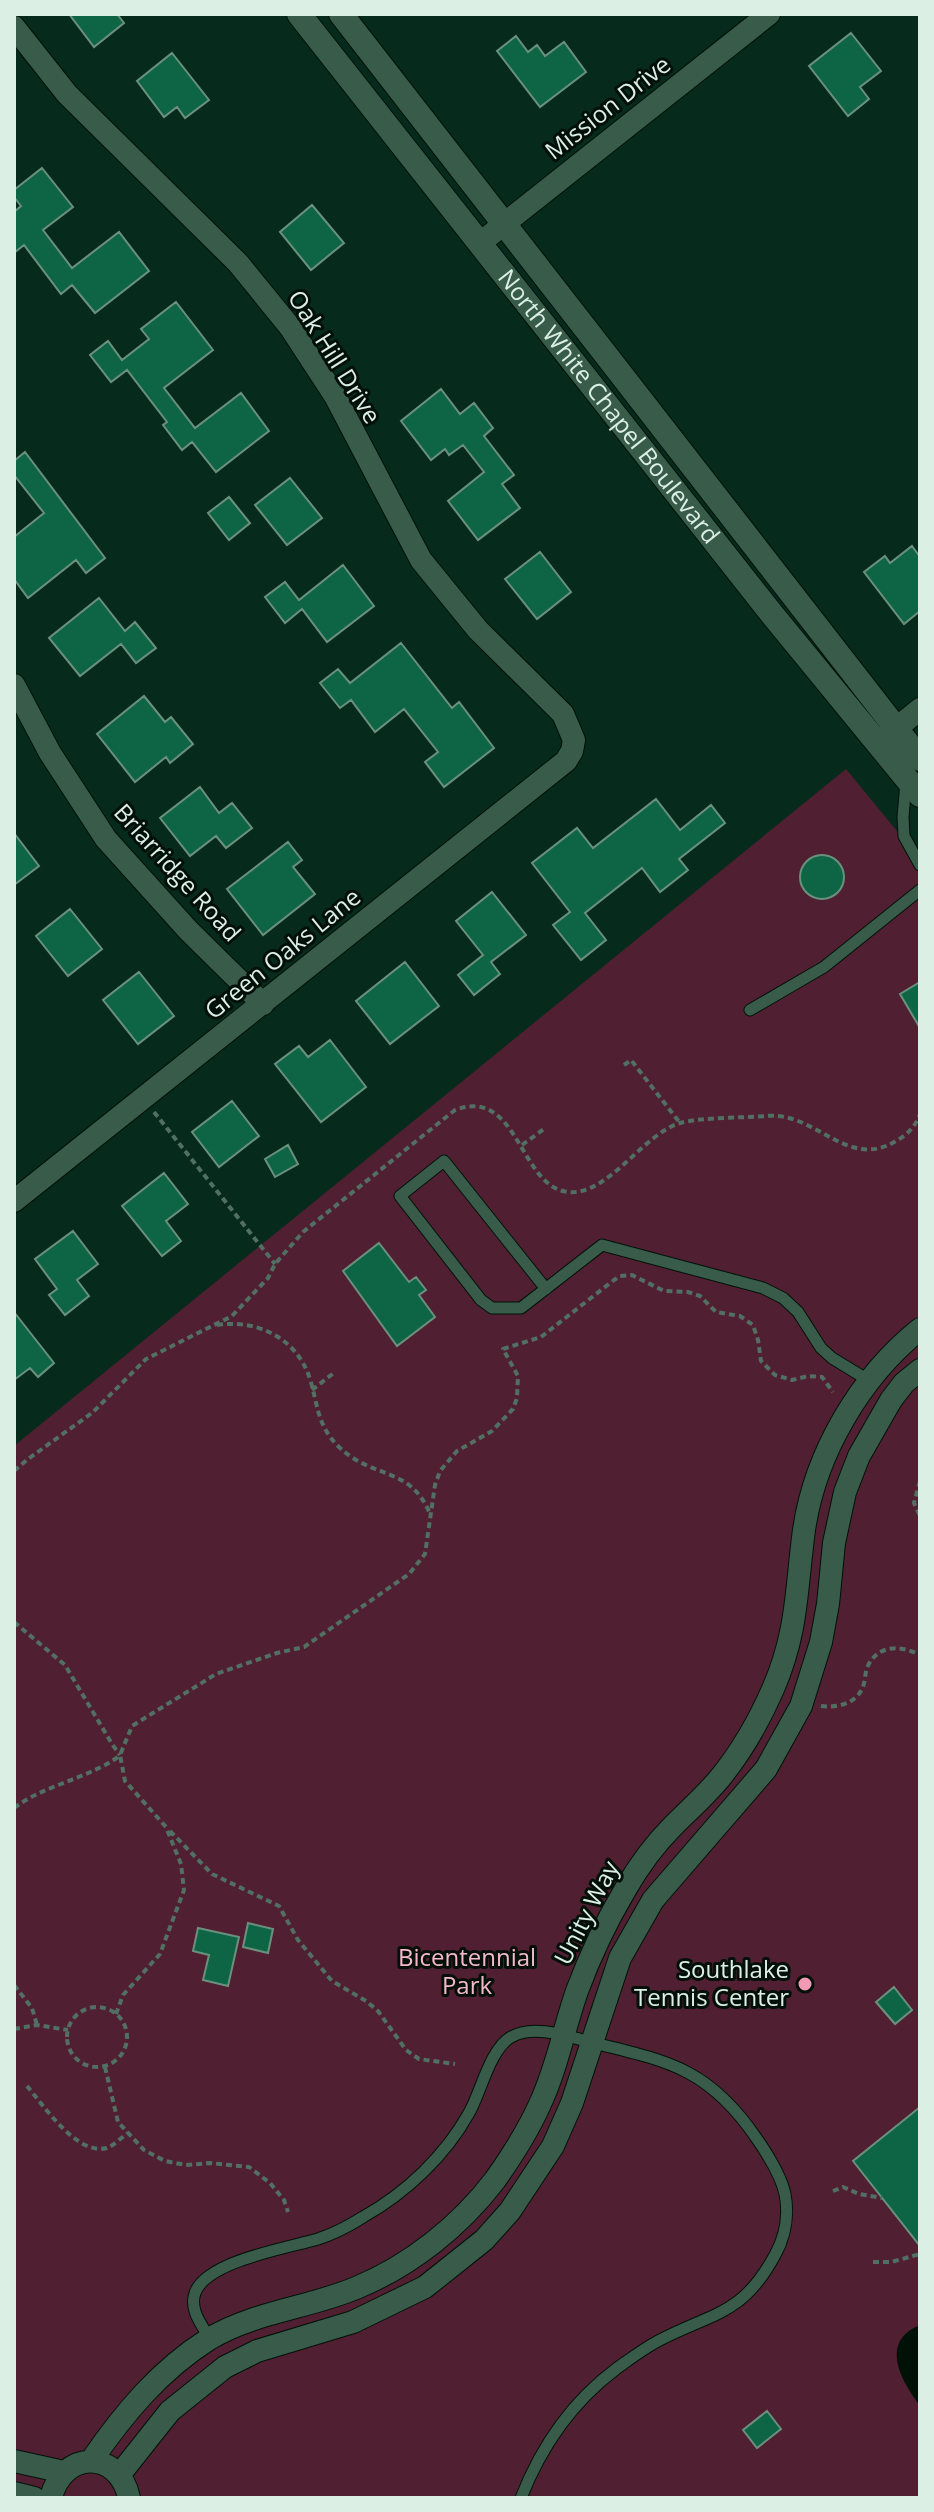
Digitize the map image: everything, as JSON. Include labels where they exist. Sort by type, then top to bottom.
[{"type":"main road","name":"North White Chapel Boulevard","points":[[299,14],[771,613],[887,736]]},
{"type":"main road","name":"North White Chapel Boulevard","points":[[341,14],[504,223],[915,777]]},
{"type":"street","name":"Mission Drive","points":[[480,243],[769,14]]},
{"type":"street","name":"Oak Hill Drive","points":[[14,27],[67,94],[238,263],[290,327],[335,396],[421,560],[478,630],[563,714],[574,740]]},
{"type":"street","name":"Briarridge Road","points":[[14,685],[50,753],[106,839],[188,930],[263,1004]]},
{"type":"street","points":[[887,736],[920,709]]},
{"type":"street","name":"Green Oaks Lane","points":[[14,1201],[566,761],[574,740]]},
{"type":"street","name":"Unity Way","points":[[91,2461],[129,2408],[181,2359],[234,2326],[356,2288],[392,2270],[461,2219],[514,2153],[542,2102],[577,1991],[595,1946],[637,1869],[672,1827],[720,1778],[760,1718],[775,1685],[791,1640],[804,1533],[815,1482],[834,1438],[869,1380],[920,1329]]},
{"type":"street","name":"Unity Way","points":[[120,2474],[170,2411],[225,2367],[257,2351],[353,2322],[425,2287],[484,2240],[510,2211],[553,2146],[572,2103],[620,1958],[653,1900],[766,1769],[801,1706],[821,1642],[834,1543],[845,1492],[859,1456],[891,1400],[904,1383],[920,1370]]},
{"type":"street","points":[[869,1380],[891,1400]]},
{"type":"street","points":[[51,2498],[55,2484],[64,2472],[76,2463],[91,2461],[106,2464],[120,2474],[129,2498]]},
{"type":"street","points":[[16,2462],[64,2472]]},
{"type":"street","points":[[14,2493],[34,2498]]},
{"type":"lane","points":[[915,777],[903,817],[904,836],[920,865]]},
{"type":"lane","points":[[750,1010],[824,967],[920,890]]},
{"type":"lane","points":[[546,1289],[444,1161],[400,1196],[481,1300],[492,1308],[521,1308],[546,1289],[602,1245],[736,1279],[783,1298],[798,1312],[821,1348],[869,1380]]},
{"type":"lane","points":[[210,2339],[196,2316],[193,2302],[203,2280],[239,2262],[320,2238],[392,2199],[435,2160],[452,2139],[477,2097],[498,2049],[510,2038],[528,2031],[563,2035],[653,2057],[683,2068],[706,2083],[745,2120],[775,2168],[785,2193],[783,2241],[759,2282],[740,2301],[717,2316],[636,2354],[612,2371],[584,2398],[545,2447],[521,2498]]},
{"type":"path","points":[[624,1065],[631,1060],[680,1123],[772,1115],[803,1121],[849,1146],[878,1150],[901,1138],[920,1114]]},
{"type":"path","points":[[143,1098],[275,1264]]},
{"type":"path","points":[[522,1145],[544,1129]]},
{"type":"path","points":[[14,1808],[108,1764],[120,1755],[132,1726],[164,1704],[216,1674],[304,1647],[409,1574],[425,1554],[435,1485],[440,1471],[447,1460],[492,1431],[513,1409],[518,1376],[503,1349],[541,1337],[620,1276],[632,1275],[664,1291],[695,1294],[716,1312],[748,1320],[756,1331],[761,1361],[766,1369],[784,1379],[822,1377],[833,1392]]},
{"type":"path","points":[[14,1471],[92,1413],[146,1359],[210,1326],[242,1324],[268,1330],[281,1338],[297,1356],[310,1380],[319,1416],[336,1445],[357,1462],[410,1484],[425,1502],[430,1515]]},
{"type":"path","points":[[312,1390],[335,1372]]},
{"type":"path","points":[[920,1481],[914,1503],[920,1516]]},
{"type":"path","points":[[14,1622],[65,1665],[120,1755],[125,1781],[212,1874],[279,1906],[298,1940],[332,1981],[378,2011],[406,2050],[419,2059],[455,2064]]},
{"type":"path","points":[[821,1706],[833,1708],[847,1704],[858,1695],[872,1660],[890,1647],[900,1647],[920,1655]]},
{"type":"path","points":[[116,2014],[123,1995],[160,1954],[184,1890],[181,1864],[166,1827]]},
{"type":"path","points":[[14,1985],[32,2008],[37,2025]]},
{"type":"path","points":[[99,2007],[116,2014],[123,2021],[127,2029],[126,2048],[121,2056],[105,2067],[94,2067],[76,2059],[70,2050],[68,2030],[73,2020],[89,2008],[99,2007]]},
{"type":"path","points":[[14,2029],[37,2025],[68,2030]]},
{"type":"path","points":[[105,2067],[118,2122],[144,2150],[165,2161],[186,2165],[210,2163],[249,2167],[270,2183],[284,2200],[288,2212]]},
{"type":"path","points":[[27,2086],[63,2128],[85,2146],[107,2148],[128,2133]]},
{"type":"path","points":[[833,2191],[843,2187],[882,2198]]},
{"type":"path","points":[[873,2262],[891,2262],[920,2254]]},
{"type":"green space","name":"Bicentennial Park","points":[[846,769],[920,859],[920,2498],[14,2498],[14,1446]]},
{"type":"shaded area","points":[[920,2325],[920,2406],[906,2386],[897,2352],[907,2332]]},
{"type":"building","points":[[69,14],[117,14],[124,23],[94,47]]},
{"type":"building","points":[[851,33],[881,71],[860,87],[869,99],[848,116],[809,66]]},
{"type":"building","points":[[516,36],[528,52],[537,45],[545,56],[564,42],[586,72],[540,107],[497,51]]},
{"type":"building","points":[[172,53],[209,100],[185,118],[177,107],[164,117],[137,81]]},
{"type":"building","points":[[42,168],[73,207],[43,230],[72,268],[119,232],[149,271],[95,313],[72,285],[61,294],[24,245],[14,253],[14,212],[21,206],[14,197],[14,190]]},
{"type":"building","points":[[312,205],[344,243],[311,270],[280,232]]},
{"type":"building","points":[[176,302],[213,350],[164,388],[195,428],[241,393],[269,431],[216,472],[192,442],[182,450],[163,425],[167,422],[127,370],[111,382],[90,355],[108,341],[122,360],[149,339],[141,329]]},
{"type":"building","points":[[441,389],[460,414],[474,403],[493,428],[484,436],[514,475],[502,484],[520,508],[478,540],[448,501],[484,472],[463,445],[449,455],[445,449],[431,460],[401,421]]},
{"type":"building","points":[[25,452],[105,558],[86,573],[76,560],[28,598],[14,579],[14,537],[44,513],[14,475],[14,461]]},
{"type":"building","points":[[290,478],[322,518],[287,545],[255,505]]},
{"type":"building","points":[[229,497],[250,523],[229,540],[208,513]]},
{"type":"building","points":[[912,546],[920,557],[920,611],[904,624],[864,572],[885,556],[890,563]]},
{"type":"building","points":[[540,552],[571,592],[537,619],[505,579]]},
{"type":"building","points":[[343,565],[374,606],[327,642],[302,609],[285,623],[265,597],[285,582],[299,600]]},
{"type":"building","points":[[99,598],[125,631],[135,622],[156,648],[136,663],[121,644],[80,676],[49,638]]},
{"type":"building","points":[[401,643],[452,708],[459,702],[494,748],[444,787],[425,762],[438,752],[404,709],[375,732],[351,700],[340,708],[320,683],[338,669],[350,683]]},
{"type":"building","points":[[144,696],[165,722],[171,717],[193,744],[170,763],[166,757],[135,782],[97,734]]},
{"type":"building","points":[[200,787],[219,813],[232,803],[252,828],[226,848],[216,836],[190,856],[160,818]]},
{"type":"building","points":[[656,799],[680,830],[711,805],[725,823],[679,859],[688,870],[660,892],[642,868],[585,913],[606,940],[581,960],[553,925],[570,912],[532,863],[577,828],[593,848]]},
{"type":"building","points":[[14,833],[39,866],[14,885]]},
{"type":"building","points":[[288,842],[302,860],[293,867],[315,894],[263,935],[227,889]]},
{"type":"building","points":[[822,855],[838,861],[844,877],[838,893],[822,899],[806,893],[800,877],[806,861]]},
{"type":"building","points":[[492,892],[526,935],[491,962],[500,974],[474,995],[458,975],[483,955],[456,921]]},
{"type":"building","points":[[70,909],[102,949],[68,976],[36,936]]},
{"type":"building","points":[[405,962],[439,1006],[390,1044],[356,1001]]},
{"type":"building","points":[[139,972],[174,1016],[138,1044],[103,1000]]},
{"type":"building","points":[[920,982],[920,1028],[900,994]]},
{"type":"building","points":[[330,1040],[366,1087],[321,1122],[275,1064],[299,1046],[308,1057]]},
{"type":"building","points":[[232,1101],[259,1136],[219,1167],[192,1132]]},
{"type":"building","points":[[288,1145],[298,1164],[275,1177],[265,1159]]},
{"type":"building","points":[[164,1173],[188,1204],[166,1221],[181,1241],[162,1256],[122,1206]]},
{"type":"building","points":[[73,1231],[98,1264],[77,1280],[89,1296],[65,1315],[49,1295],[57,1289],[35,1259]]},
{"type":"building","points":[[379,1243],[409,1282],[416,1277],[426,1290],[419,1295],[435,1317],[397,1346],[343,1271]]},
{"type":"building","points":[[14,1312],[54,1363],[38,1377],[30,1368],[14,1380]]},
{"type":"building","points":[[248,1923],[273,1929],[268,1953],[243,1947]]},
{"type":"building","points":[[198,1928],[239,1937],[228,1986],[203,1980],[209,1955],[193,1951]]},
{"type":"building","points":[[894,1987],[912,2010],[895,2024],[876,2002]]},
{"type":"building","points":[[920,2107],[920,2246],[853,2161]]},
{"type":"building","points":[[767,2411],[781,2429],[757,2448],[743,2430]]},
{"type":"place","name":"Southlake Tennis Center","points":[[805,1984]]}]
